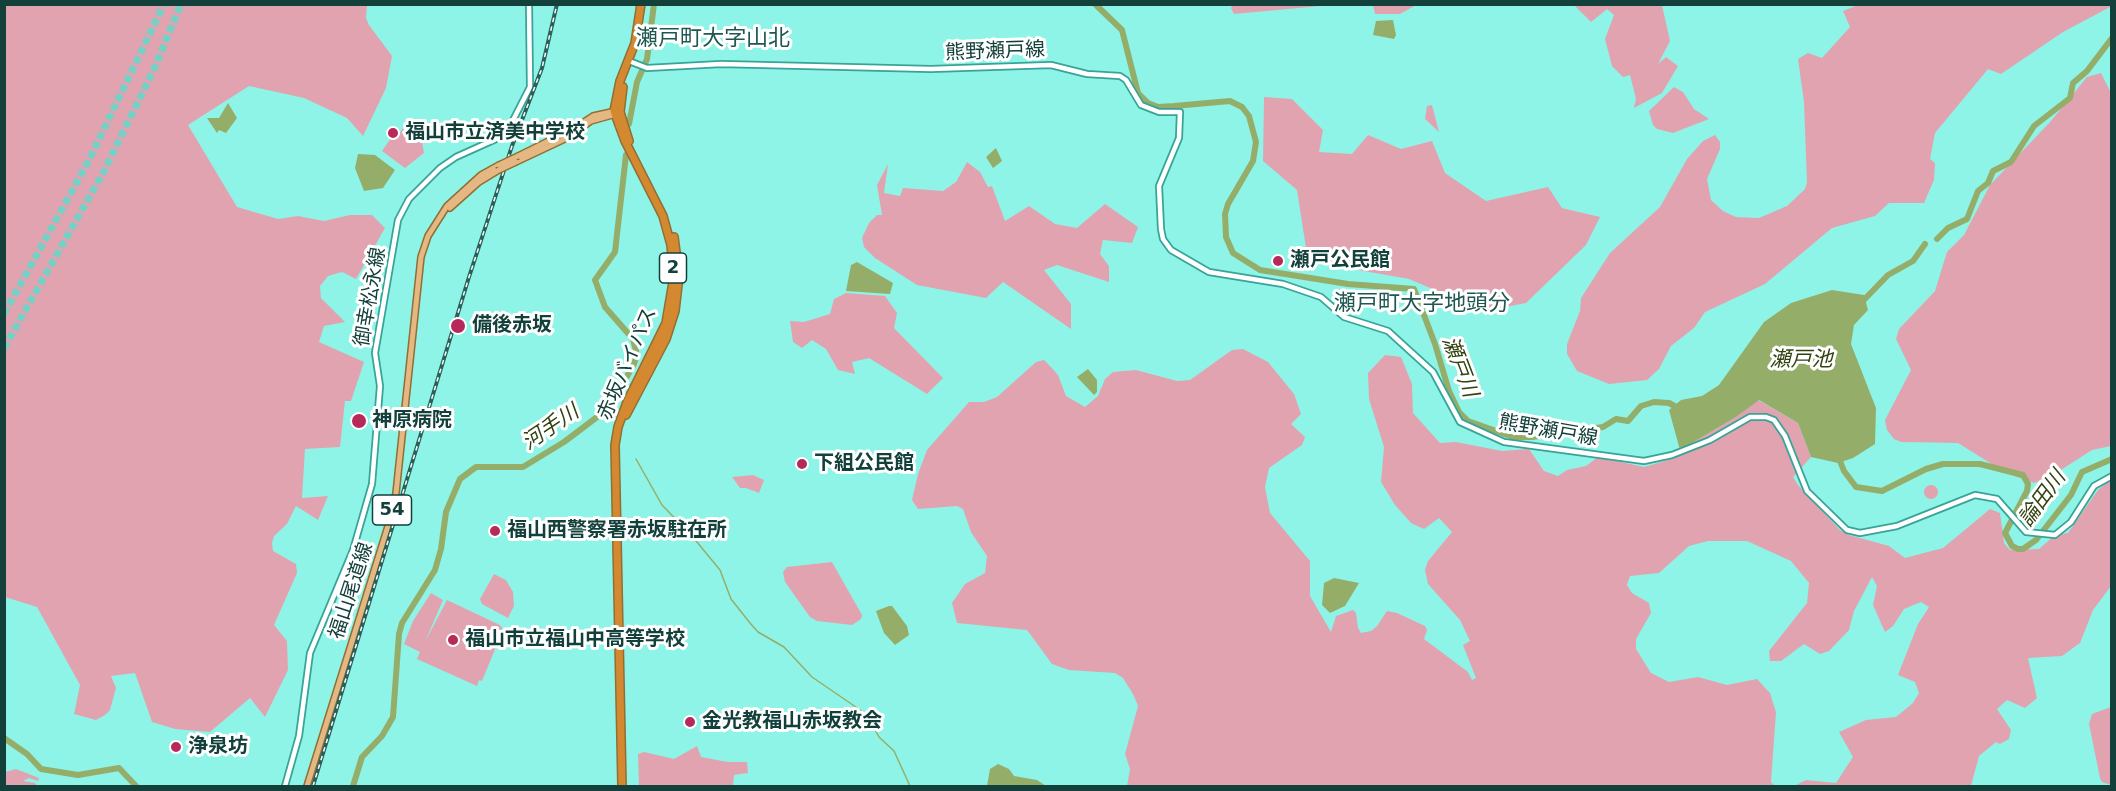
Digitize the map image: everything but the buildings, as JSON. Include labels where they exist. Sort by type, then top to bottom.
[{"type":"highway","points":[[616,112],[617,93],[633,63],[643,4]]},
{"type":"highway","name":"赤坂バイパス","points":[[616,112],[668,213],[676,244],[679,276],[675,311],[666,339],[625,419],[618,454],[622,786]]},
{"type":"main road","name":"御幸松永線","points":[[285,786],[299,736],[310,653],[353,550],[372,484],[380,376],[375,353],[398,220],[410,199],[440,168],[456,157],[496,140],[508,130],[530,87],[529,4]]},
{"type":"main road","name":"熊野瀬戸線","points":[[633,63],[647,68],[721,64],[931,69],[1051,64],[1087,74],[1120,76],[1126,80],[1141,105],[1159,112],[1180,112],[1179,138],[1159,186],[1161,230],[1163,239],[1171,250],[1209,272],[1274,282],[1321,297],[1344,317],[1388,331],[1433,372],[1460,422],[1503,442],[1644,461],[1672,455],[1710,440],[1750,417],[1766,417],[1774,420],[1785,436],[1807,491],[1847,530],[1860,533],[1897,526],[1975,495],[1997,499],[2026,532],[2055,535],[2071,522],[2094,486],[2112,476]]},
{"type":"main road","name":"福山尾道線","points":[[307,786],[386,533],[396,493],[416,281],[421,257],[434,225],[468,191],[498,168],[567,138],[591,121],[616,112]]},
{"type":"shaded area","points":[[5,4],[367,5],[366,18],[369,25],[392,56],[386,88],[363,136],[347,118],[304,98],[249,86],[188,125],[237,207],[278,219],[298,216],[324,221],[350,215],[372,215],[385,228],[356,279],[342,272],[328,276],[320,286],[321,298],[345,322],[324,326],[319,342],[364,362],[351,401],[345,401],[340,447],[305,449],[302,498],[328,496],[318,520],[296,506],[287,524],[274,536],[272,543],[273,551],[296,564],[297,573],[274,625],[287,641],[288,670],[265,717],[250,698],[210,732],[175,729],[152,722],[135,673],[111,676],[116,688],[110,710],[105,715],[96,720],[74,714],[80,685],[37,607],[5,597]]},
{"type":"shaded area","points":[[1233,4],[1331,5],[1234,14],[1231,8]]},
{"type":"shaded area","points":[[1373,4],[1416,5],[1400,14],[1375,14]]},
{"type":"shaded area","points":[[1574,5],[1662,5],[1670,41],[1658,64],[1666,57],[1678,66],[1662,93],[1634,108],[1636,99],[1630,75],[1623,77],[1612,66],[1605,39],[1614,15],[1607,9],[1591,22]]},
{"type":"shaded area","points":[[1858,5],[2112,6],[2063,32],[2001,74],[1988,69],[1935,133],[1930,159],[1935,163],[1934,180],[1924,203],[1889,203],[1875,216],[1832,228],[1765,284],[1705,312],[1694,328],[1671,346],[1659,369],[1647,380],[1609,384],[1577,371],[1567,354],[1567,344],[1580,311],[1581,298],[1610,253],[1660,207],[1687,159],[1703,141],[1715,135],[1720,142],[1720,149],[1707,179],[1711,200],[1723,211],[1736,217],[1759,218],[1787,206],[1805,189],[1807,182],[1804,102],[1798,59],[1808,53],[1822,58],[1850,27],[1843,11]]},
{"type":"shaded area","points":[[2101,73],[2112,95],[2111,446],[2092,450],[2053,475],[2034,483],[2006,473],[1958,443],[1901,442],[1894,439],[1887,430],[1885,420],[1911,370],[1896,339],[1899,329],[1935,291],[1947,252],[1964,235],[1990,185],[2051,121],[2087,77]]},
{"type":"shaded area","points":[[1674,87],[1683,92],[1694,109],[1709,119],[1673,133],[1657,129],[1653,125],[1649,111]]},
{"type":"shaded area","points":[[1264,97],[1292,99],[1323,130],[1319,152],[1352,154],[1368,135],[1401,149],[1432,141],[1445,173],[1486,201],[1548,187],[1562,208],[1600,217],[1586,245],[1526,303],[1484,311],[1409,279],[1308,261],[1297,190],[1263,161]]},
{"type":"shaded area","points":[[1432,105],[1439,132],[1425,119],[1427,106]]},
{"type":"shaded area","points":[[407,122],[420,131],[424,153],[405,168],[382,151],[396,131],[400,133]]},
{"type":"shaded area","points":[[967,162],[980,172],[988,187],[992,186],[1005,221],[1029,206],[1055,224],[1077,228],[1105,204],[1138,227],[1132,243],[1103,240],[1100,254],[1109,266],[1109,282],[1057,265],[1044,270],[1071,304],[1071,329],[1003,282],[986,298],[917,285],[875,258],[864,247],[862,238],[869,223],[877,215],[882,215],[877,185],[888,164],[884,193],[900,196],[903,188],[943,191],[956,182]]},
{"type":"shaded area","points":[[846,293],[885,296],[897,313],[894,328],[943,378],[927,394],[869,358],[852,362],[855,374],[838,370],[826,349],[812,340],[802,348],[793,342],[790,321],[804,322],[830,314],[834,299]]},
{"type":"shaded area","points":[[1243,349],[1268,362],[1294,394],[1301,414],[1291,424],[1305,437],[1302,445],[1269,468],[1265,487],[1270,513],[1310,561],[1310,596],[1331,632],[1336,616],[1353,610],[1356,613],[1361,633],[1371,631],[1377,626],[1387,611],[1397,613],[1425,626],[1427,630],[1424,639],[1468,672],[1472,680],[1476,678],[1463,645],[1470,641],[1460,620],[1428,584],[1425,570],[1428,561],[1452,532],[1439,518],[1424,529],[1411,523],[1395,505],[1381,482],[1384,447],[1369,399],[1368,373],[1385,355],[1401,357],[1412,384],[1413,413],[1440,443],[1456,442],[1502,451],[1529,449],[1544,471],[1558,476],[1567,470],[1586,466],[1598,457],[1644,467],[1675,458],[1680,450],[1736,417],[1758,400],[1798,423],[1811,457],[1793,477],[1798,485],[1840,530],[1849,535],[1889,546],[1905,558],[1943,548],[1990,509],[2000,513],[2004,543],[2010,550],[2039,549],[2055,535],[2068,533],[2098,490],[2111,479],[2111,586],[2093,610],[2080,643],[2062,656],[2028,658],[2037,698],[2025,708],[2007,700],[1997,709],[2011,730],[2009,739],[2000,744],[1996,742],[1979,756],[1971,786],[1794,786],[1806,780],[1836,783],[1853,757],[1839,732],[1866,720],[1896,717],[1913,703],[1919,693],[1915,682],[1898,675],[1918,624],[1929,607],[1921,602],[1904,609],[1893,626],[1885,632],[1873,605],[1877,586],[1872,577],[1854,611],[1849,630],[1829,651],[1820,654],[1804,644],[1781,661],[1770,661],[1769,651],[1807,603],[1809,583],[1791,561],[1747,541],[1708,541],[1689,546],[1659,573],[1630,576],[1627,585],[1632,593],[1649,603],[1651,613],[1636,639],[1636,649],[1651,673],[1669,682],[1698,677],[1727,685],[1757,679],[1770,693],[1776,712],[1771,782],[1775,786],[1127,786],[1130,769],[1125,754],[1138,706],[1123,678],[1115,673],[1069,670],[1052,664],[1027,630],[957,623],[952,603],[965,584],[985,573],[987,556],[971,532],[963,509],[957,506],[918,509],[912,500],[918,474],[927,450],[969,402],[984,402],[997,397],[1036,362],[1044,360],[1058,375],[1066,396],[1085,407],[1098,396],[1105,379],[1113,372],[1136,370],[1177,381],[1190,380],[1232,350]]},
{"type":"shaded area","points":[[753,475],[764,480],[759,493],[740,488],[732,477]]},
{"type":"shaded area","points":[[1928,485],[1934,485],[1938,492],[1934,499],[1928,499],[1924,495],[1924,489]]},
{"type":"shaded area","points":[[832,562],[862,615],[861,619],[852,625],[817,621],[810,617],[785,582],[783,572],[787,567]]},
{"type":"shaded area","points":[[494,574],[506,580],[513,592],[514,606],[508,618],[482,604],[480,599]]},
{"type":"shaded area","points":[[431,593],[443,600],[425,642],[447,600],[500,625],[503,630],[482,681],[479,680],[477,686],[417,659],[420,652],[404,644],[413,621]]},
{"type":"shaded area","points":[[2111,707],[2111,785],[2102,782],[2100,778],[2089,724],[2092,714]]},
{"type":"shaded area","points":[[697,746],[701,757],[728,762],[747,762],[748,773],[734,775],[733,786],[639,786],[638,754],[644,752],[674,759]]},
{"type":"shaded area","points":[[16,769],[39,778],[38,781],[29,778],[23,781],[35,783],[37,786],[5,786],[5,772]]},
{"type":"water","points":[[1393,20],[1396,35],[1394,39],[1373,35],[1376,21]]},
{"type":"water","points":[[228,103],[237,118],[226,133],[219,130],[217,133],[207,118],[219,118]]},
{"type":"water","points":[[996,148],[1002,161],[993,168],[986,157]]},
{"type":"water","points":[[358,154],[375,155],[395,170],[383,188],[364,191],[355,168]]},
{"type":"water","points":[[857,262],[893,283],[890,294],[846,291],[851,265]]},
{"type":"water","name":"瀬戸池","points":[[1832,290],[1864,295],[1868,310],[1854,325],[1851,344],[1876,408],[1875,444],[1853,458],[1838,463],[1811,457],[1798,423],[1759,400],[1736,417],[1680,450],[1669,410],[1681,400],[1702,396],[1719,385],[1764,322],[1791,303]]},
{"type":"water","points":[[1088,369],[1097,380],[1097,392],[1094,395],[1077,377]]},
{"type":"water","points":[[1334,578],[1359,583],[1345,606],[1330,613],[1322,605],[1324,583]]},
{"type":"water","points":[[892,606],[907,626],[909,635],[895,645],[884,633],[876,611]]},
{"type":"water","points":[[998,764],[1009,769],[1014,776],[1037,780],[1046,786],[987,786],[990,769]]},
{"type":"waterway","name":"河手川","points":[[629,124],[637,82],[647,59],[654,4]]},
{"type":"waterway","name":"瀬戸川","points":[[1095,4],[1122,30],[1138,93],[1148,103],[1158,107],[1230,101],[1242,107],[1249,116],[1256,142],[1253,161],[1228,204],[1225,214],[1226,237],[1233,253],[1260,270],[1348,284],[1414,289],[1435,344],[1449,391],[1459,412],[1468,421],[1513,437],[1532,437],[1603,427],[1616,419],[1628,421],[1641,406],[1654,402],[1669,403],[1680,409]]},
{"type":"waterway","points":[[1937,239],[1948,228],[1967,219],[1978,191],[1988,183],[1993,171],[2011,162],[2034,126],[2070,98],[2073,83],[2087,71],[2112,38]]},
{"type":"waterway","name":"河手川","points":[[353,786],[362,757],[382,736],[393,717],[399,634],[402,623],[435,570],[441,549],[446,512],[460,479],[476,467],[523,467],[564,442],[609,408],[634,364],[637,355],[633,339],[605,307],[595,280],[615,252],[626,155]]},
{"type":"waterway","points":[[1860,304],[1888,275],[1913,261],[1925,244]]},
{"type":"waterway","name":"論田川","points":[[1838,456],[1844,471],[1856,487],[1882,491],[1926,469],[1943,464],[1980,464],[2023,475],[2028,484],[2027,491],[2005,533],[2012,546],[2018,549],[2023,549],[2036,540],[2071,495],[2082,472],[2112,459]]},
{"type":"waterway","points":[[636,459],[662,505],[720,570],[731,599],[750,623],[758,632],[784,647],[812,677],[866,714],[879,737],[894,751],[910,786]]},
{"type":"waterway","name":"河手川","points":[[4,738],[27,754],[41,769],[78,775],[119,768],[136,786]]},
{"type":"tunnel","points":[[4,314],[88,162],[164,4]]},
{"type":"tunnel","points":[[4,348],[104,171],[154,69],[181,4]]},
{"type":"railway","points":[[313,786],[469,277],[512,146],[542,68],[557,4]]},
{"type":"place","name":"福山市立済美中学校","points":[[393,133]]},
{"type":"place","name":"瀬戸公民館","points":[[1278,261]]},
{"type":"place","name":"備後赤坂","points":[[458,326]]},
{"type":"place","name":"神原病院","points":[[359,421]]},
{"type":"place","name":"下組公民館","points":[[802,464]]},
{"type":"place","name":"福山西警察署赤坂駐在所","points":[[495,531]]},
{"type":"place","name":"福山市立福山中高等学校","points":[[453,640]]},
{"type":"place","name":"金光教福山赤坂教会","points":[[690,722]]},
{"type":"place","name":"浄泉坊","points":[[176,747]]},
{"type":"district","name":"瀬戸町大字山北","points":[[713,39]]},
{"type":"district","name":"瀬戸町大字地頭分","points":[[1422,304]]}]
